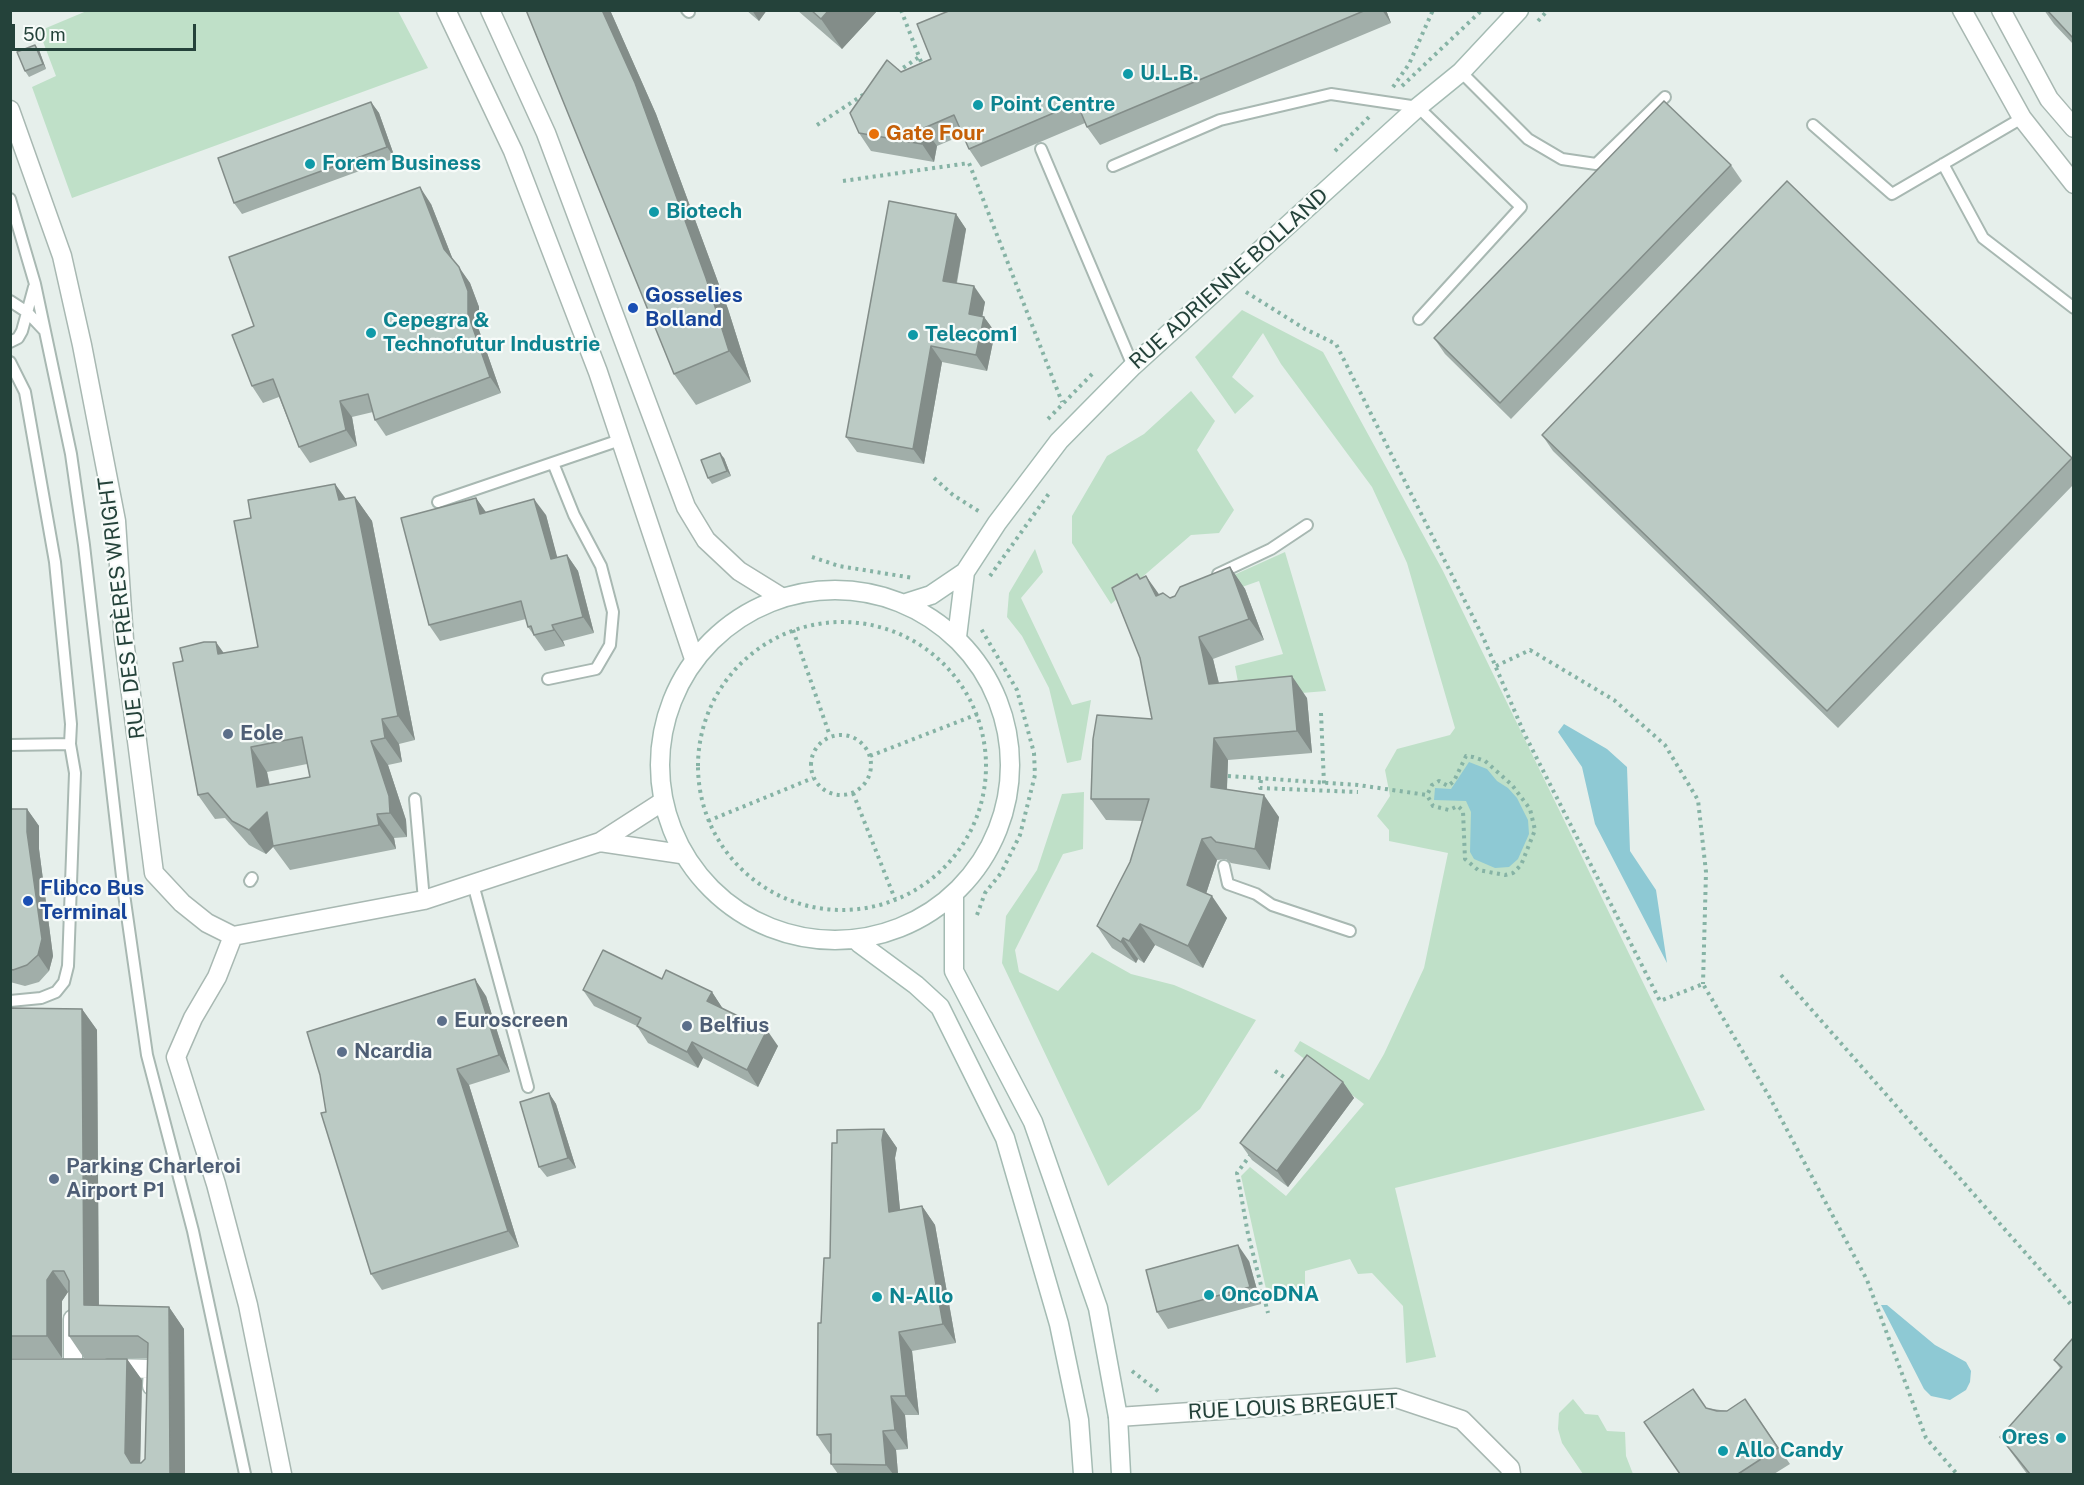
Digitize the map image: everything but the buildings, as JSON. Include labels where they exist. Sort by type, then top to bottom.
[{"type":"street","points":[[446,10],[513,151],[598,372],[694,659]]},
{"type":"street","points":[[490,10],[546,134],[686,507],[706,540],[739,572],[781,597]]},
{"type":"street","name":"RUE ADRIENNE BOLLAND","points":[[906,603],[931,595],[965,572],[997,523],[1059,441],[1133,366],[1418,107],[1461,72],[1519,10]]},
{"type":"street","points":[[1962,10],[2022,118],[2073,184]]},
{"type":"street","points":[[2001,10],[2049,99],[2073,128]]},
{"type":"street","name":"RUE DES FRÈRES WRIGHT","points":[[10,110],[62,256],[82,345],[116,521],[124,640],[153,873],[207,923],[233,936]]},
{"type":"street","name":"RUE ADRIENNE BOLLAND","points":[[957,637],[965,572]]},
{"type":"street","points":[[850,589],[906,603],[957,637],[983,668],[1005,716],[1012,773],[996,839],[954,897],[859,943],[840,943],[764,928],[725,905],[681,854],[662,802],[660,737],[694,659],[734,621],[781,597],[805,591],[850,589]]},
{"type":"street","points":[[282,1474],[248,1305],[216,1185],[176,1057],[193,1018],[217,977],[233,936],[424,900],[600,842],[662,802]]},
{"type":"street","points":[[600,842],[681,854]]},
{"type":"street","points":[[954,897],[954,971],[1033,1122],[1098,1308],[1118,1417],[1121,1474]]},
{"type":"street","points":[[859,943],[916,985],[940,1007],[1005,1138],[1059,1324],[1079,1420],[1083,1474]]},
{"type":"street","points":[[73,1302],[73,1368]]},
{"type":"street","points":[[52,1368],[153,1369],[152,1403]]},
{"type":"street","name":"RUE LOUIS BREGUET","points":[[1118,1417],[1396,1398],[1462,1420],[1509,1468],[1511,1474]]},
{"type":"lane","points":[[1461,72],[1528,139],[1562,159],[1596,164],[1665,97]]},
{"type":"lane","points":[[1113,166],[1220,120],[1332,94],[1418,107],[1521,207],[1419,319]]},
{"type":"lane","points":[[1813,125],[1892,194],[2022,118]]},
{"type":"lane","points":[[1041,149],[1133,366]]},
{"type":"lane","points":[[1943,164],[1983,238],[2073,308]]},
{"type":"lane","points":[[10,199],[35,284],[70,454],[84,545],[124,894],[147,1055],[193,1231],[244,1474]]},
{"type":"lane","points":[[10,342],[20,334],[35,284]]},
{"type":"lane","points":[[10,301],[27,312],[44,331]]},
{"type":"lane","points":[[10,362],[25,392],[55,562],[71,724],[70,744],[75,773],[64,982],[56,992],[41,998],[10,1001]]},
{"type":"lane","points":[[438,502],[620,440]]},
{"type":"lane","points":[[548,679],[596,669],[610,645],[613,612],[601,566],[574,515],[553,463]]},
{"type":"lane","points":[[1208,579],[1271,549],[1307,525]]},
{"type":"lane","points":[[10,745],[70,744]]},
{"type":"lane","points":[[415,799],[424,900]]},
{"type":"lane","points":[[1224,866],[1228,884],[1256,894],[1280,908],[1350,931]]},
{"type":"lane","points":[[473,884],[528,1087]]},
{"type":"path","points":[[901,10],[926,73]]},
{"type":"path","points":[[1382,103],[1409,64],[1433,10]]},
{"type":"path","points":[[1382,103],[1431,61],[1482,10]]},
{"type":"path","points":[[1533,26],[1548,10]]},
{"type":"path","points":[[891,76],[919,57]]},
{"type":"path","points":[[817,125],[872,88]]},
{"type":"path","points":[[843,181],[969,164],[1062,402],[1040,428]]},
{"type":"path","points":[[1228,280],[1305,328],[1336,344],[1430,529],[1496,666],[1524,733],[1660,1001],[1703,984]]},
{"type":"path","points":[[1237,298],[1254,283]]},
{"type":"path","points":[[934,478],[953,495],[981,512]]},
{"type":"path","points":[[987,580],[1053,488]]},
{"type":"path","points":[[975,520],[986,504]]},
{"type":"path","points":[[812,557],[839,566],[897,577],[920,578]]},
{"type":"path","points":[[834,621],[880,625],[922,644],[956,675],[978,714],[988,764],[980,813],[955,857],[918,891],[871,909],[821,910],[773,894],[734,864],[708,821],[698,776],[701,730],[720,688],[750,654],[793,630],[834,621]]},
{"type":"path","points":[[974,923],[985,893],[1001,873],[1020,835],[1035,775],[1034,753],[1017,690],[977,623]]},
{"type":"path","points":[[793,630],[830,736]]},
{"type":"path","points":[[1496,666],[1530,650],[1614,700],[1665,745],[1698,800],[1706,872],[1703,984],[1770,1098],[1867,1280],[1926,1438],[1957,1474]]},
{"type":"path","points":[[1321,713],[1324,784]]},
{"type":"path","points":[[870,756],[978,714]]},
{"type":"path","points":[[830,736],[850,736],[858,740],[870,756],[869,776],[864,785],[853,793],[837,795],[827,793],[813,778],[810,768],[815,749],[830,736]]},
{"type":"path","points":[[1466,756],[1485,761],[1512,785],[1530,809],[1535,830],[1521,864],[1514,873],[1505,875],[1478,870],[1465,859],[1463,811],[1458,806],[1449,810],[1433,806],[1427,795],[1432,785],[1439,781],[1448,786],[1454,781],[1466,756]]},
{"type":"path","points":[[1228,776],[1358,785],[1427,795]]},
{"type":"path","points":[[708,821],[813,778]]},
{"type":"path","points":[[1261,780],[1260,788],[1358,792]]},
{"type":"path","points":[[853,793],[896,899]]},
{"type":"path","points":[[1781,975],[2073,1308]]},
{"type":"path","points":[[1275,1071],[1292,1083]]},
{"type":"path","points":[[1258,1145],[1237,1173],[1248,1234],[1268,1313]]},
{"type":"green space","points":[[89,10],[398,11],[428,68],[72,198],[32,87],[56,76],[39,31]]},
{"type":"green space","points":[[1242,310],[1323,352],[1443,571],[1705,1110],[1395,1188],[1436,1357],[1406,1363],[1403,1306],[1372,1273],[1358,1274],[1350,1259],[1305,1271],[1305,1289],[1268,1298],[1241,1176],[1250,1167],[1286,1196],[1364,1104],[1294,1051],[1300,1041],[1369,1080],[1384,1054],[1424,968],[1448,853],[1389,841],[1389,830],[1377,816],[1390,796],[1385,770],[1397,749],[1450,735],[1455,728],[1407,563],[1372,487],[1281,364],[1263,333],[1232,377],[1254,396],[1235,414],[1195,357]]},
{"type":"green space","points":[[1191,391],[1215,421],[1197,450],[1234,510],[1219,533],[1191,535],[1111,604],[1072,543],[1072,516],[1107,456],[1144,434]]},
{"type":"green space","points":[[1035,549],[1043,572],[1021,598],[1072,705],[1091,700],[1081,760],[1067,763],[1049,688],[1022,636],[1007,617],[1009,593]]},
{"type":"green space","points":[[1285,552],[1326,691],[1241,698],[1235,666],[1283,654],[1259,581],[1194,604],[1205,588]]},
{"type":"green space","points":[[1084,792],[1083,849],[1063,854],[1015,950],[1019,972],[1058,991],[1092,952],[1131,974],[1174,985],[1256,1020],[1200,1109],[1108,1186],[1002,963],[1006,916],[1037,870],[1062,794]]},
{"type":"green space","points":[[1573,1399],[1585,1414],[1598,1415],[1607,1431],[1625,1432],[1626,1456],[1633,1474],[1583,1474],[1562,1443],[1558,1429],[1559,1413]]},
{"type":"water","points":[[1564,724],[1607,749],[1627,767],[1630,851],[1656,890],[1667,963],[1595,824],[1582,767],[1558,732]]},
{"type":"water","points":[[1469,762],[1487,769],[1497,781],[1508,788],[1517,798],[1528,820],[1529,834],[1518,859],[1509,867],[1495,868],[1474,859],[1470,852],[1471,812],[1466,801],[1434,800],[1435,788],[1451,789]]},
{"type":"water","points":[[1881,1305],[1887,1305],[1935,1345],[1966,1362],[1971,1371],[1970,1382],[1966,1390],[1950,1400],[1931,1396],[1924,1389]]},
{"type":"place","name":"U.L.B.","points":[[1128,74]]},
{"type":"place","name":"Point Centre","points":[[978,105]]},
{"type":"place","name":"Gate Four","points":[[874,134]]},
{"type":"place","name":"Forem Business","points":[[310,164]]},
{"type":"place","name":"Biotech","points":[[654,212]]},
{"type":"place","name":"Gosselies Bolland","points":[[633,308]]},
{"type":"place","name":"Cepegra & Technofutur Industrie","points":[[371,333]]},
{"type":"place","name":"Telecom1","points":[[913,335]]},
{"type":"place","name":"Eole","points":[[228,734]]},
{"type":"place","name":"Flibco Bus Terminal","points":[[28,901]]},
{"type":"place","name":"Euroscreen","points":[[442,1021]]},
{"type":"place","name":"Belfius","points":[[687,1026]]},
{"type":"place","name":"Ncardia","points":[[342,1052]]},
{"type":"place","name":"Parking Charleroi Airport P1","points":[[54,1179]]},
{"type":"place","name":"OncoDNA","points":[[1209,1295]]},
{"type":"place","name":"N-Allo","points":[[877,1297]]},
{"type":"place","name":"Ores","points":[[2061,1438]]},
{"type":"place","name":"Allo Candy","points":[[1723,1451]]}]
